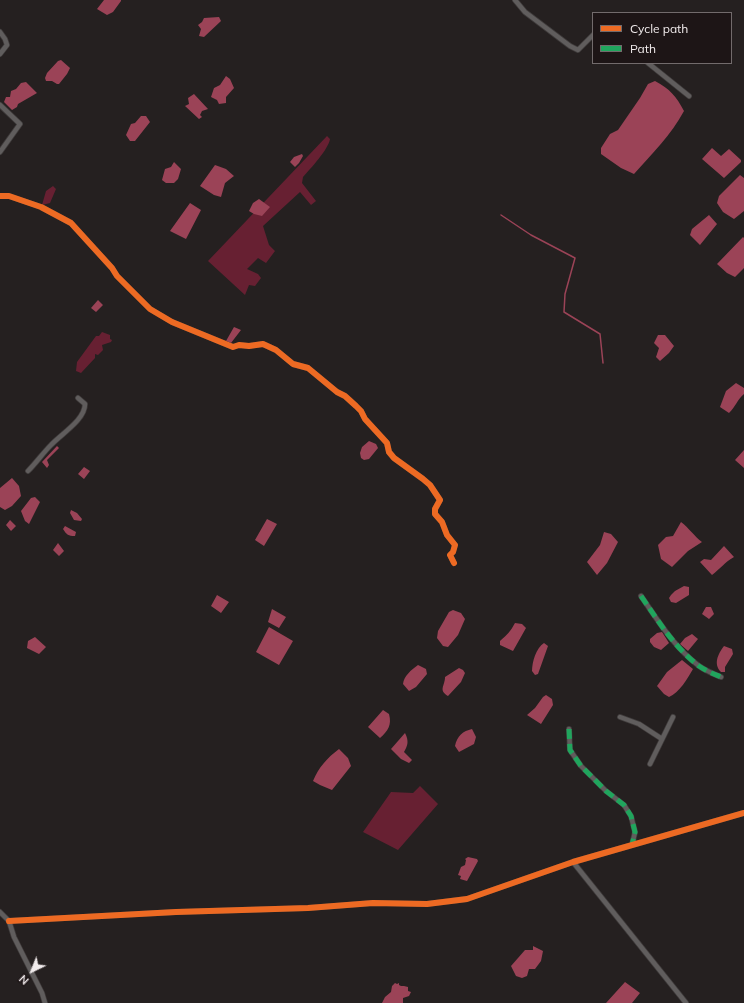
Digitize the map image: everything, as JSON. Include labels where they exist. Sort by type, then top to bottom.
[{"type":"street","points":[[515,0],[525,12],[578,50],[592,36]]},
{"type":"street","points":[[0,32],[7,45],[0,54]]},
{"type":"street","points":[[649,64],[689,96]]},
{"type":"street","points":[[0,106],[20,124],[0,152]]},
{"type":"street","points":[[0,196],[9,196],[41,207],[71,222],[128,287],[150,309],[172,322],[233,347],[239,345],[249,346],[263,344],[276,350],[293,364],[308,368],[337,392],[346,396],[362,411],[365,419],[387,443],[391,455],[426,482],[440,500],[435,509],[435,514],[442,522],[447,535],[455,545],[453,552],[450,555],[454,563]]},
{"type":"street","points":[[28,471],[52,444],[69,430],[85,409],[85,404],[78,398]]},
{"type":"street","points":[[641,596],[675,644],[700,666],[721,678]]},
{"type":"street","points":[[620,717],[639,724],[662,739]]},
{"type":"street","points":[[650,764],[673,717]]},
{"type":"street","points":[[569,729],[570,750],[581,766],[606,791],[624,805],[631,816],[635,832],[632,845]]},
{"type":"street","points":[[9,921],[176,912],[308,908],[373,903],[427,904],[467,899],[573,862],[744,812]]},
{"type":"street","points":[[573,862],[686,1003]]},
{"type":"street","points":[[0,912],[9,921],[14,937],[42,992],[45,1003]]},
{"type":"shaded area","points":[[104,0],[121,1],[113,12],[107,15],[97,9]]},
{"type":"shaded area","points":[[219,17],[221,21],[204,37],[199,36],[201,29],[198,25],[204,18]]},
{"type":"shaded area","points":[[61,60],[70,68],[67,74],[59,84],[52,81],[46,81],[45,78],[47,73],[58,61]]},
{"type":"shaded area","points":[[226,76],[230,79],[234,88],[226,97],[226,103],[219,104],[217,100],[211,97],[214,88],[220,85]]},
{"type":"shaded area","points":[[655,81],[672,93],[684,111],[667,136],[634,174],[621,168],[601,154],[601,148],[610,134],[618,130],[648,84]]},
{"type":"shaded area","points":[[26,82],[37,93],[18,104],[17,107],[12,110],[4,102],[6,97],[10,97],[11,91],[16,89],[21,83]]},
{"type":"shaded area","points":[[194,94],[208,109],[202,111],[200,115],[202,117],[199,119],[185,106],[189,104],[188,98]]},
{"type":"shaded area","points":[[141,116],[146,116],[150,122],[135,141],[130,141],[126,135],[131,124],[135,123]]},
{"type":"shaded area","points":[[327,136],[330,139],[329,143],[319,159],[303,177],[302,183],[316,201],[311,205],[300,192],[263,226],[269,245],[275,251],[266,263],[258,258],[247,269],[258,274],[261,278],[255,286],[249,285],[245,295],[208,261]]},
{"type":"shaded area","points":[[712,148],[721,156],[729,149],[741,160],[741,162],[724,178],[702,159]]},
{"type":"shaded area","points":[[302,154],[303,156],[295,167],[290,162],[294,157]]},
{"type":"shaded area","points":[[174,162],[181,169],[178,179],[174,183],[166,183],[162,180],[165,169],[171,167]]},
{"type":"shaded area","points":[[215,165],[226,169],[234,176],[225,183],[221,197],[214,195],[200,186]]},
{"type":"shaded area","points":[[740,175],[744,178],[744,211],[734,219],[723,212],[717,203],[719,196]]},
{"type":"shaded area","points":[[53,186],[56,189],[50,203],[42,205],[46,191]]},
{"type":"shaded area","points":[[259,199],[270,207],[262,216],[249,211],[253,203]]},
{"type":"shaded area","points":[[190,203],[201,210],[186,239],[170,231]]},
{"type":"shaded area","points":[[709,215],[717,224],[700,245],[690,235],[692,229]]},
{"type":"shaded area","points":[[743,237],[744,268],[735,277],[727,273],[717,264]]},
{"type":"shaded area","points":[[98,300],[103,305],[96,312],[91,308]]},
{"type":"shaded area","points":[[234,327],[241,330],[231,343],[226,341]]},
{"type":"shaded area","points":[[102,332],[110,335],[110,339],[112,340],[111,342],[102,345],[103,350],[98,355],[95,354],[95,358],[81,373],[76,371],[77,362],[96,336],[99,336]]},
{"type":"shaded area","points":[[658,335],[665,335],[674,346],[660,361],[656,357],[659,348],[654,343]]},
{"type":"shaded area","points":[[736,383],[744,388],[744,394],[729,413],[720,407],[726,391]]},
{"type":"shaded area","points":[[369,441],[376,444],[378,448],[369,459],[364,460],[361,458],[360,453],[362,447]]},
{"type":"shaded area","points":[[57,446],[59,448],[47,460],[49,465],[47,468],[42,462]]},
{"type":"shaded area","points":[[744,450],[744,468],[735,460]]},
{"type":"shaded area","points":[[84,467],[90,471],[84,479],[78,474]]},
{"type":"shaded area","points":[[12,478],[19,486],[21,496],[12,506],[5,510],[0,507],[0,488]]},
{"type":"shaded area","points":[[35,497],[40,502],[29,524],[25,521],[21,511],[31,498]]},
{"type":"shaded area","points":[[71,510],[77,513],[82,519],[81,521],[74,520],[70,513]]},
{"type":"shaded area","points":[[267,519],[277,524],[264,546],[255,540]]},
{"type":"shaded area","points":[[10,520],[16,526],[11,531],[6,525]]},
{"type":"shaded area","points":[[681,522],[702,542],[688,551],[672,567],[661,559],[658,545],[666,537],[673,536]]},
{"type":"shaded area","points":[[65,526],[76,532],[75,536],[67,534],[63,529]]},
{"type":"shaded area","points":[[604,532],[611,534],[618,542],[607,563],[597,575],[587,562],[600,545]]},
{"type":"shaded area","points":[[58,543],[64,551],[59,556],[53,550]]},
{"type":"shaded area","points":[[724,546],[734,557],[712,575],[700,562],[704,559],[711,560]]},
{"type":"shaded area","points":[[684,586],[689,587],[689,595],[676,603],[671,602],[669,598],[671,595]]},
{"type":"shaded area","points":[[217,595],[229,602],[221,613],[211,606]]},
{"type":"shaded area","points":[[706,607],[711,607],[714,614],[709,619],[702,614]]},
{"type":"shaded area","points":[[272,609],[286,617],[279,628],[268,622]]},
{"type":"shaded area","points":[[453,610],[461,613],[465,619],[458,635],[448,647],[443,646],[437,638],[438,631],[449,612]]},
{"type":"shaded area","points":[[515,623],[522,624],[526,628],[513,651],[500,645],[500,641],[509,633]]},
{"type":"shaded area","points":[[269,627],[293,641],[279,665],[256,652]]},
{"type":"shaded area","points":[[662,632],[669,643],[661,650],[654,647],[650,642],[650,639],[657,633]]},
{"type":"shaded area","points":[[692,634],[698,639],[688,651],[680,644],[685,638]]},
{"type":"shaded area","points":[[35,637],[46,647],[39,654],[27,648],[28,641]]},
{"type":"shaded area","points":[[544,643],[548,646],[538,674],[535,675],[532,671],[534,660],[539,648]]},
{"type":"shaded area","points":[[724,646],[732,649],[733,654],[725,667],[725,672],[721,672],[717,666],[717,659]]},
{"type":"shaded area","points":[[682,660],[693,669],[680,689],[669,697],[657,686],[667,672]]},
{"type":"shaded area","points":[[418,665],[426,669],[427,674],[416,687],[409,691],[403,684],[405,678],[408,673]]},
{"type":"shaded area","points":[[459,668],[465,673],[461,682],[448,696],[443,692],[445,677]]},
{"type":"shaded area","points":[[546,695],[552,699],[553,705],[541,724],[527,715]]},
{"type":"shaded area","points":[[383,710],[389,714],[390,725],[380,738],[368,727]]},
{"type":"shaded area","points":[[472,729],[476,737],[474,744],[459,752],[455,746],[457,739],[466,731]]},
{"type":"shaded area","points":[[405,733],[408,743],[404,752],[412,760],[409,763],[401,759],[391,749]]},
{"type":"shaded area","points":[[339,749],[348,758],[351,766],[332,790],[313,781],[324,763]]},
{"type":"shaded area","points":[[420,786],[438,804],[398,850],[363,832],[391,792],[413,793]]},
{"type":"shaded area","points":[[468,857],[477,859],[478,861],[467,881],[460,879],[461,876],[458,875],[461,867],[465,865],[465,859]]},
{"type":"shaded area","points":[[533,946],[543,951],[541,961],[535,969],[529,969],[527,976],[522,978],[516,976],[511,966],[525,950],[533,950]]},
{"type":"shaded area","points":[[625,982],[640,993],[632,1003],[606,1003]]},
{"type":"shaded area","points":[[395,983],[408,987],[408,991],[411,992],[409,996],[403,998],[403,1003],[382,1003],[385,997],[391,992],[392,986]]},
{"type":"waterway","points":[[501,215],[531,235],[575,258],[565,294],[564,312],[600,334],[603,363]]},
{"type":"marked path","points":[[641,596],[667,634],[682,651],[699,666],[721,677]]},
{"type":"marked path","points":[[569,729],[570,750],[581,766],[606,791],[624,805],[631,816],[635,832],[632,845]]},
{"type":"cycle path","points":[[0,196],[9,196],[41,207],[71,223],[112,268],[117,276],[150,309],[172,322],[233,347],[239,345],[249,346],[263,344],[276,350],[293,364],[308,368],[337,392],[345,396],[361,411],[365,419],[387,443],[389,452],[394,458],[430,485],[440,500],[435,509],[435,514],[442,522],[447,535],[455,545],[453,552],[450,555],[454,563]]},
{"type":"cycle path","points":[[9,921],[176,912],[308,908],[373,903],[427,904],[467,899],[573,862],[744,813]]}]
